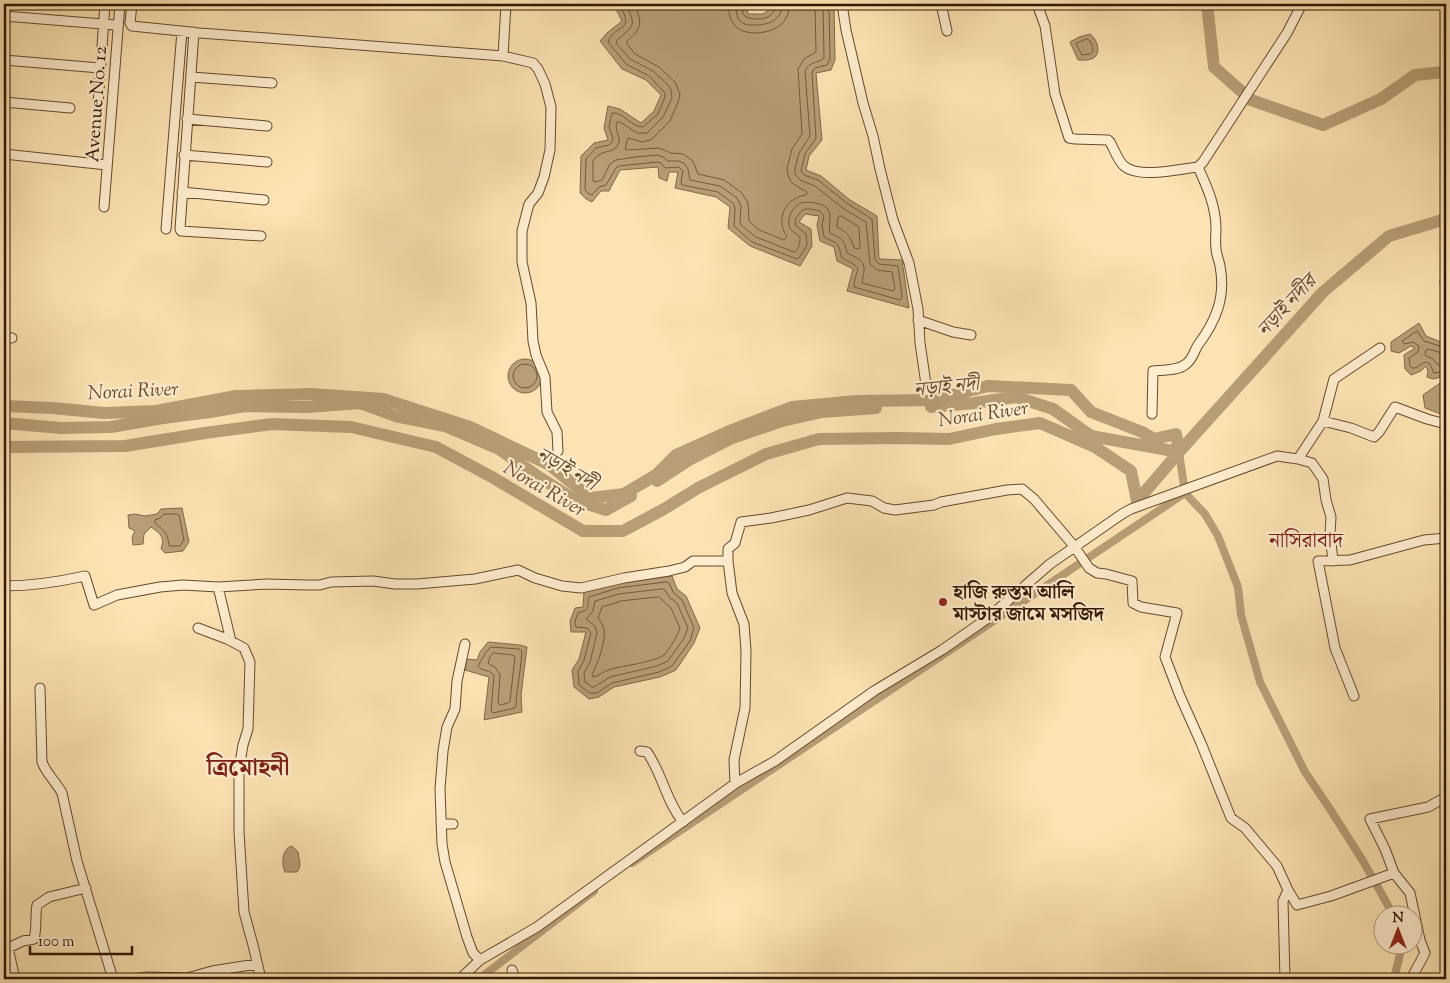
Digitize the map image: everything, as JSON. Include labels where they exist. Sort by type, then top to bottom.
[{"type":"street","name":"Avenue No. 12","points":[[98,104],[105,4]]},
{"type":"street","name":"Avenue No. 12","points":[[104,207],[120,4]]},
{"type":"street","points":[[132,4],[130,23],[132,26],[503,56],[533,63],[545,84],[551,107],[550,150],[544,177],[538,193],[529,204],[522,230],[522,262],[531,303],[533,341],[536,356],[545,378],[547,412],[557,432],[558,451]]},
{"type":"street","points":[[503,56],[506,4]]},
{"type":"street","points":[[842,4],[846,30],[880,170],[893,220],[909,263],[918,309],[924,371],[928,391]]},
{"type":"street","points":[[941,4],[947,31]]},
{"type":"street","points":[[1037,4],[1045,26],[1055,94],[1069,138],[1075,140],[1108,140],[1123,166],[1146,173],[1200,165],[1287,33],[1302,4]]},
{"type":"street","points":[[4,16],[117,24]]},
{"type":"street","points":[[166,230],[182,31]]},
{"type":"street","points":[[194,32],[179,227],[181,230],[261,236]]},
{"type":"street","points":[[4,60],[100,68]]},
{"type":"street","points":[[191,77],[272,83]]},
{"type":"street","points":[[4,102],[70,108]]},
{"type":"street","points":[[187,119],[267,126]]},
{"type":"street","points":[[4,154],[107,165]]},
{"type":"street","points":[[184,155],[268,162]]},
{"type":"street","points":[[1152,414],[1153,371],[1178,368],[1186,365],[1191,360],[1218,311],[1220,303],[1221,281],[1216,250],[1214,211],[1200,165]]},
{"type":"street","points":[[182,192],[264,200]]},
{"type":"street","points":[[1446,275],[1446,284]]},
{"type":"street","points":[[918,320],[953,332],[971,335]]},
{"type":"street","points":[[1298,459],[1323,420],[1334,379],[1380,348]]},
{"type":"street","points":[[1323,420],[1374,437],[1395,407],[1446,424]]},
{"type":"street","points":[[460,979],[480,960],[537,926],[735,784],[775,761],[874,691],[942,650],[988,618],[1050,564],[1131,509],[1277,456],[1298,459],[1312,463],[1324,479],[1326,500],[1331,518],[1330,534],[1333,561]]},
{"type":"street","points":[[735,784],[734,760],[745,708],[746,651],[744,624],[732,593],[728,550],[735,543],[741,522],[809,510],[847,498],[872,501],[884,508],[895,510],[1022,489],[1034,499],[1090,568],[1097,574],[1106,574],[1132,581],[1132,603],[1141,608],[1177,613],[1165,657],[1180,696],[1231,818],[1245,828],[1277,866],[1297,905],[1331,896],[1394,872]]},
{"type":"street","points":[[1354,696],[1335,648],[1318,561],[1350,560],[1424,540],[1446,538]]},
{"type":"street","points":[[4,586],[33,586],[85,576],[94,605],[117,595],[183,585],[218,587],[267,584],[307,586],[331,582],[373,581],[395,584],[444,583],[518,570],[535,578],[562,586],[581,588],[624,578],[669,571],[693,561],[728,561]]},
{"type":"street","points":[[218,587],[231,641]]},
{"type":"street","points":[[198,628],[244,648],[250,662],[248,729],[239,769],[238,832],[244,912],[261,979]]},
{"type":"street","points":[[465,644],[457,681],[455,709],[448,727],[443,751],[440,790],[441,824],[445,862],[473,953],[480,960]]},
{"type":"street","points":[[40,688],[42,762],[62,793],[76,861],[113,979]]},
{"type":"street","points":[[640,750],[647,752],[652,760],[669,799],[682,822]]},
{"type":"street","points":[[1411,979],[1425,953],[1420,940],[1410,893],[1394,872],[1370,819],[1428,806],[1446,798]]},
{"type":"street","points":[[441,824],[452,824]]},
{"type":"street","points":[[15,979],[8,948],[23,941],[34,939],[37,905],[49,897],[86,888]]},
{"type":"street","points":[[1285,979],[1283,901],[1288,890]]},
{"type":"street","points":[[133,979],[148,977],[188,979],[212,971],[257,964]]},
{"type":"water","points":[[603,4],[747,4],[748,14],[763,14],[771,8],[771,4],[834,4],[835,60],[831,70],[816,73],[822,140],[809,156],[806,170],[821,176],[850,200],[877,216],[879,259],[902,260],[909,308],[847,291],[853,269],[837,261],[834,247],[820,241],[817,225],[819,216],[805,214],[799,222],[811,229],[812,246],[800,266],[750,246],[728,228],[730,207],[716,197],[675,188],[678,172],[669,172],[667,181],[659,178],[658,167],[620,170],[609,191],[601,191],[592,202],[586,199],[580,193],[581,156],[594,143],[608,140],[604,128],[608,106],[620,109],[641,123],[654,111],[661,95],[646,80],[622,69],[600,41],[622,21],[615,7]]},
{"type":"water","points":[[1090,34],[1095,39],[1098,52],[1091,59],[1078,60],[1070,42]]},
{"type":"water","points":[[1419,323],[1426,336],[1446,344],[1446,376],[1433,379],[1427,377],[1428,371],[1426,366],[1421,371],[1411,375],[1405,369],[1404,355],[1415,348],[1411,346],[1399,353],[1391,351],[1391,342]]},
{"type":"water","points":[[525,359],[532,360],[537,364],[541,369],[541,383],[537,388],[532,392],[525,393],[518,392],[513,388],[509,383],[508,376],[509,369],[513,364],[518,360]]},
{"type":"water","points":[[1446,379],[1446,416],[1425,408],[1423,395]]},
{"type":"water","points":[[182,508],[189,542],[183,551],[165,553],[161,549],[163,541],[161,536],[151,527],[144,534],[143,544],[133,545],[132,537],[135,531],[129,528],[128,515],[145,516],[157,514],[161,509]]},
{"type":"water","points":[[672,576],[677,589],[686,596],[700,628],[694,643],[676,670],[660,677],[614,687],[599,697],[589,699],[574,687],[572,670],[579,659],[586,632],[571,632],[570,621],[575,608],[583,607],[584,592],[617,583]]},
{"type":"water","points":[[488,642],[527,647],[521,695],[522,712],[484,720],[489,677],[465,670],[467,659],[477,660],[480,652]]},
{"type":"water","points":[[292,846],[298,852],[299,869],[297,872],[285,872],[283,865],[284,853]]},
{"type":"waterway","points":[[1207,4],[1214,67],[1251,100],[1323,125],[1381,99],[1415,75],[1443,72],[1446,74]]},
{"type":"waterway","name":"নড়াই নদীর","points":[[931,407],[1016,397],[1053,409],[1091,436],[1179,452],[1323,292],[1389,236],[1446,219]]},
{"type":"waterway","name":"Norai River","points":[[4,406],[104,413],[156,411],[236,396],[311,394],[383,399],[470,427],[548,464],[591,498],[624,494],[656,475],[676,455],[732,430],[792,407],[857,401],[933,400],[988,386],[1071,390],[1091,412],[1142,432],[1154,439],[1176,434],[1179,452],[1137,501],[1131,471],[1095,447],[1040,423],[996,429],[949,439],[819,439],[766,454],[698,488],[623,531],[583,531],[490,476],[436,447],[351,427],[272,424],[125,446],[4,447]]},
{"type":"waterway","name":"নড়াই নদী","points":[[4,423],[61,428],[111,427],[245,406],[307,407],[360,403],[395,416],[445,426],[499,449],[575,500],[606,510],[631,496]]},
{"type":"waterway","name":"নড়াই নদী","points":[[657,481],[689,460],[732,438],[782,421],[822,412],[876,408]]},
{"type":"waterway","points":[[1179,452],[1185,493],[1205,514],[1218,536],[1238,587],[1241,615],[1260,682],[1305,772],[1363,861],[1388,906]]},
{"type":"waterway","points":[[632,863],[1185,493]]},
{"type":"waterway","points":[[479,979],[594,891]]},
{"type":"waterway","points":[[1394,979],[1400,956]]},
{"type":"place","name":"হাজি রুস্তম আলি মাস্টার জামে মসজিদ","points":[[943,602]]},
{"type":"district","name":"নাসিরাবাদ","points":[[1306,540]]},
{"type":"district","name":"ত্রিমোহনী","points":[[248,767]]}]
